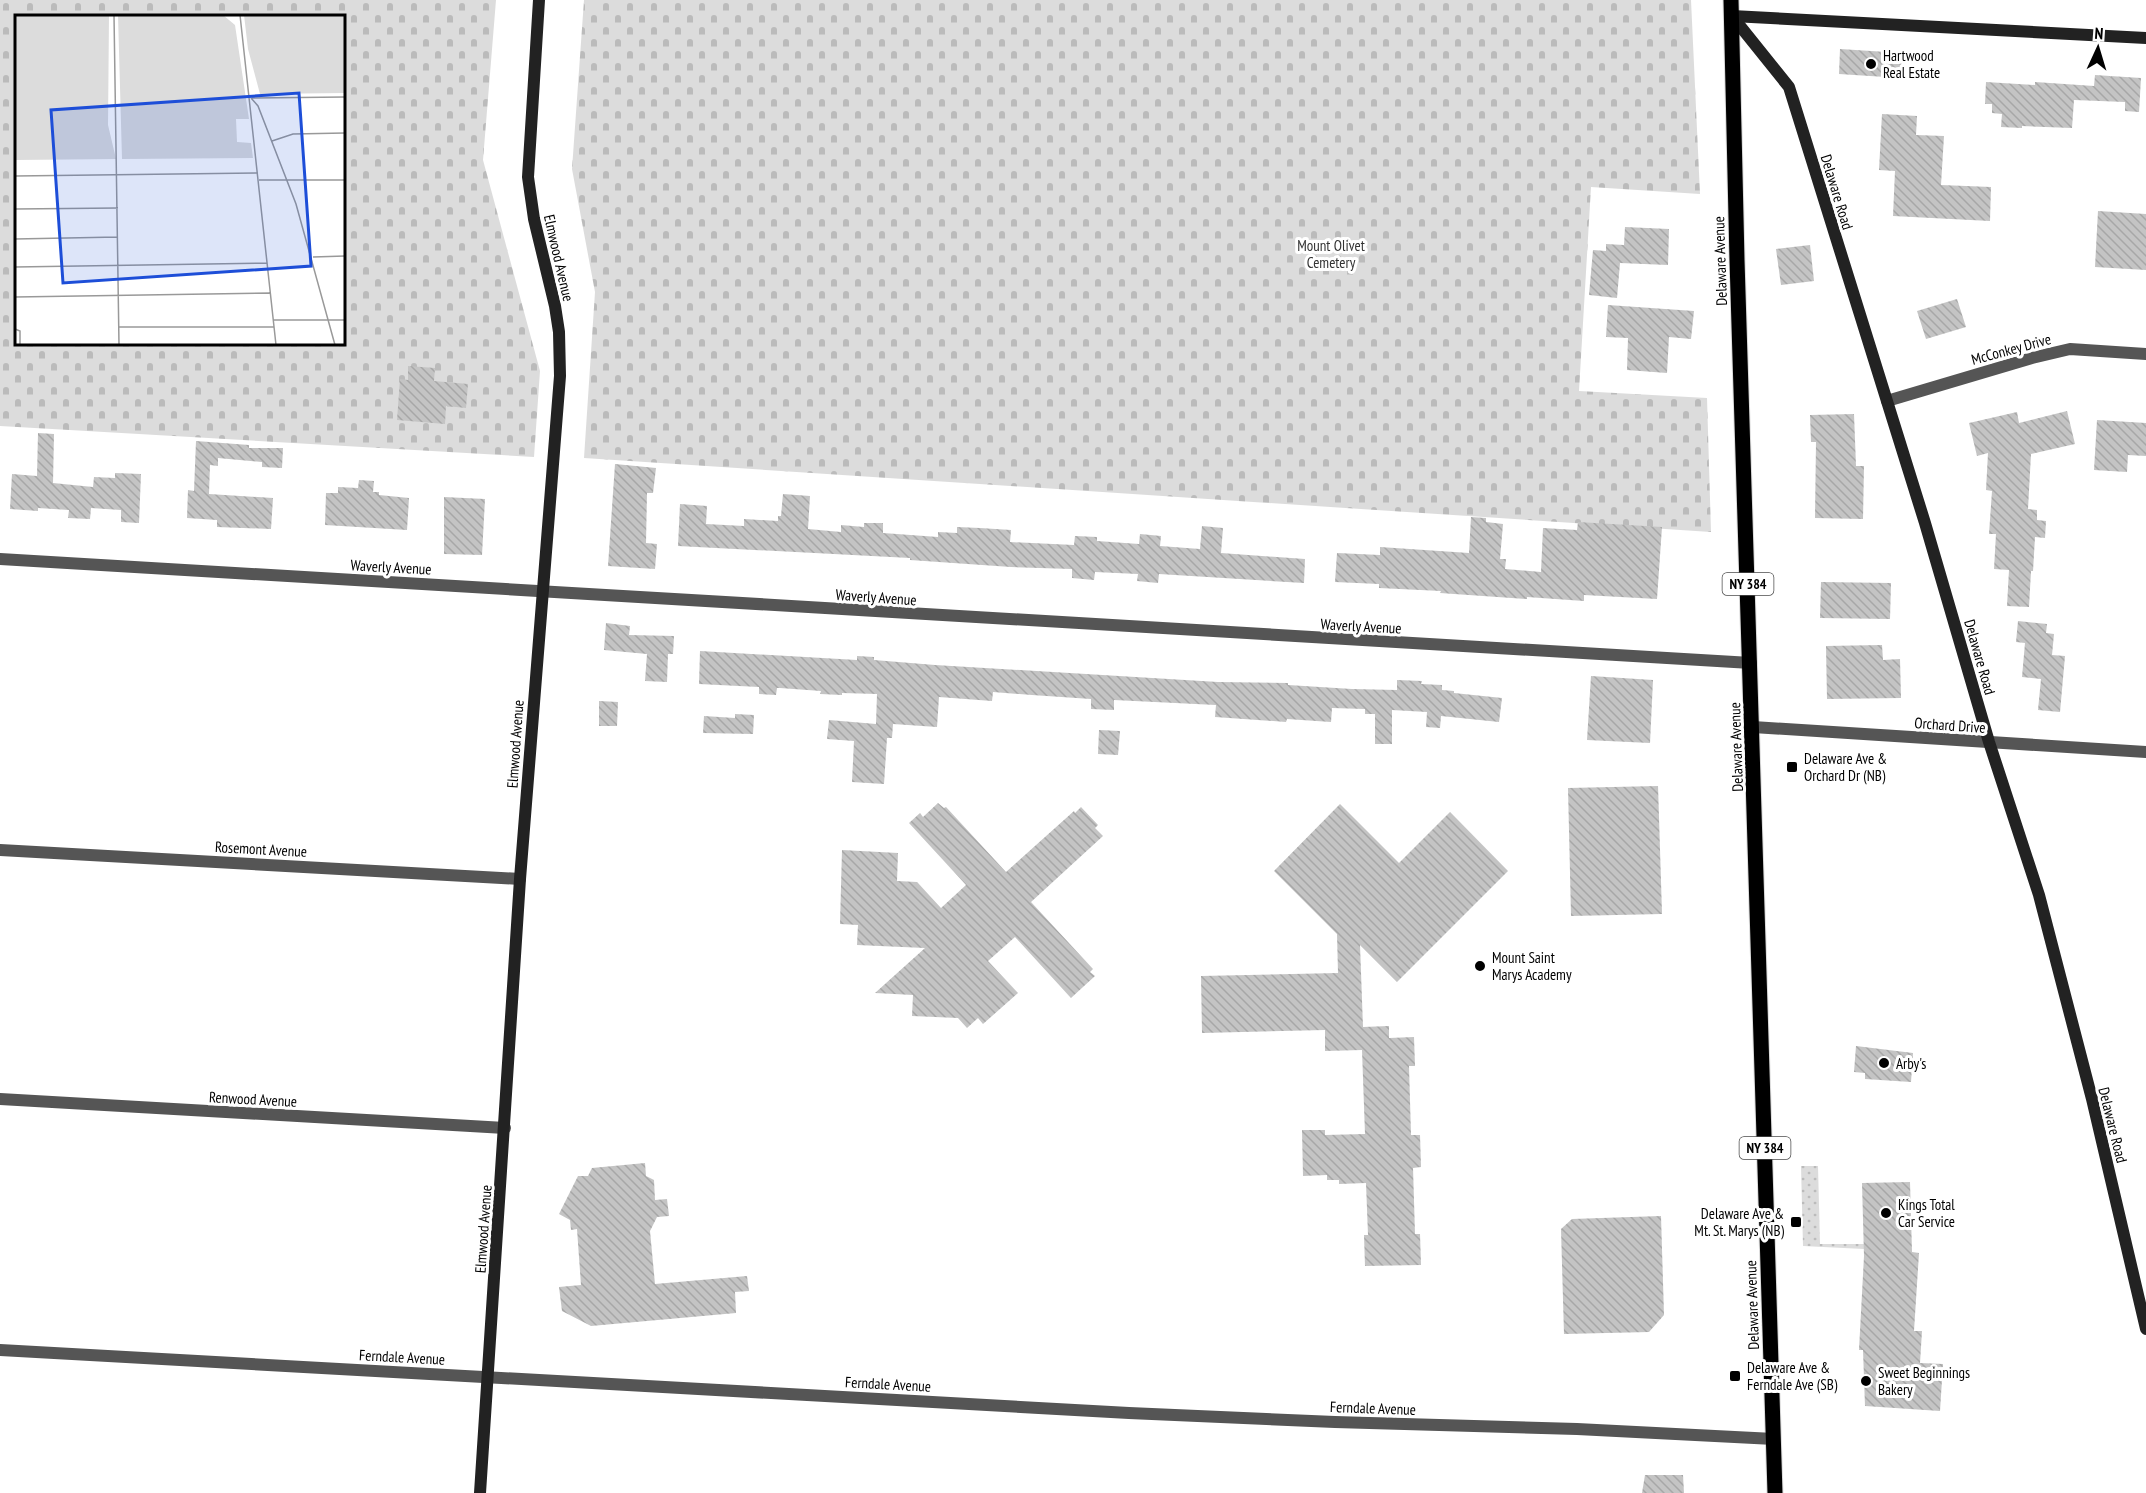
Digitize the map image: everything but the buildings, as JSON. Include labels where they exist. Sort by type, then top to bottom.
[{"type":"main road","name":"Delaware Avenue","points":[[1731,0],[1775,1493]]},
{"type":"street","name":"Elmwood Avenue","points":[[480,1493],[520,879],[560,354],[555,306],[534,219],[528,177],[539,0]]},
{"type":"street","points":[[1732,16],[2146,38]]},
{"type":"street","name":"Delaware Road","points":[[1732,16],[1789,87],[1887,401],[1989,742],[2039,895],[2146,1329]]},
{"type":"street","name":"McConkey Drive","points":[[1887,401],[2070,349],[2146,354]]},
{"type":"street","name":"Waverly Avenue","points":[[0,559],[1751,663]]},
{"type":"street","name":"Orchard Drive","points":[[1753,728],[2146,752]]},
{"type":"street","name":"Rosemont Avenue","points":[[0,850],[520,879]]},
{"type":"street","name":"Renwood Avenue","points":[[0,1100],[505,1128]]},
{"type":"street","name":"Ferndale Avenue","points":[[0,1350],[1129,1413],[1577,1429],[1774,1439]]},
{"type":"green space","points":[[0,0],[496,0],[483,160],[540,371],[534,457],[0,426]]},
{"type":"green space","name":"Mount Olivet Cemetery","points":[[584,0],[1691,0],[1700,194],[1591,187],[1579,391],[1707,398],[1711,532],[584,458],[595,292],[572,169]]},
{"type":"green space","points":[[1801,1166],[1818,1166],[1820,1244],[1864,1244],[1864,1249],[1803,1246]]},
{"type":"place","name":"Hartwood Real Estate","points":[[1871,64]]},
{"type":"place","name":"Delaware Ave & Orchard Dr (NB)","points":[[1792,767]]},
{"type":"place","name":"Mount Saint Marys Academy","points":[[1480,966]]},
{"type":"place","name":"Arby's","points":[[1884,1063]]},
{"type":"place","name":"Kings Total Car Service","points":[[1886,1213]]},
{"type":"place","name":"Delaware Ave & Mt. St. Marys (NB)","points":[[1796,1222]]},
{"type":"place","name":"Delaware Ave & Ferndale Ave (SB)","points":[[1735,1376]]},
{"type":"place","name":"Sweet Beginnings Bakery","points":[[1866,1381]]}]
